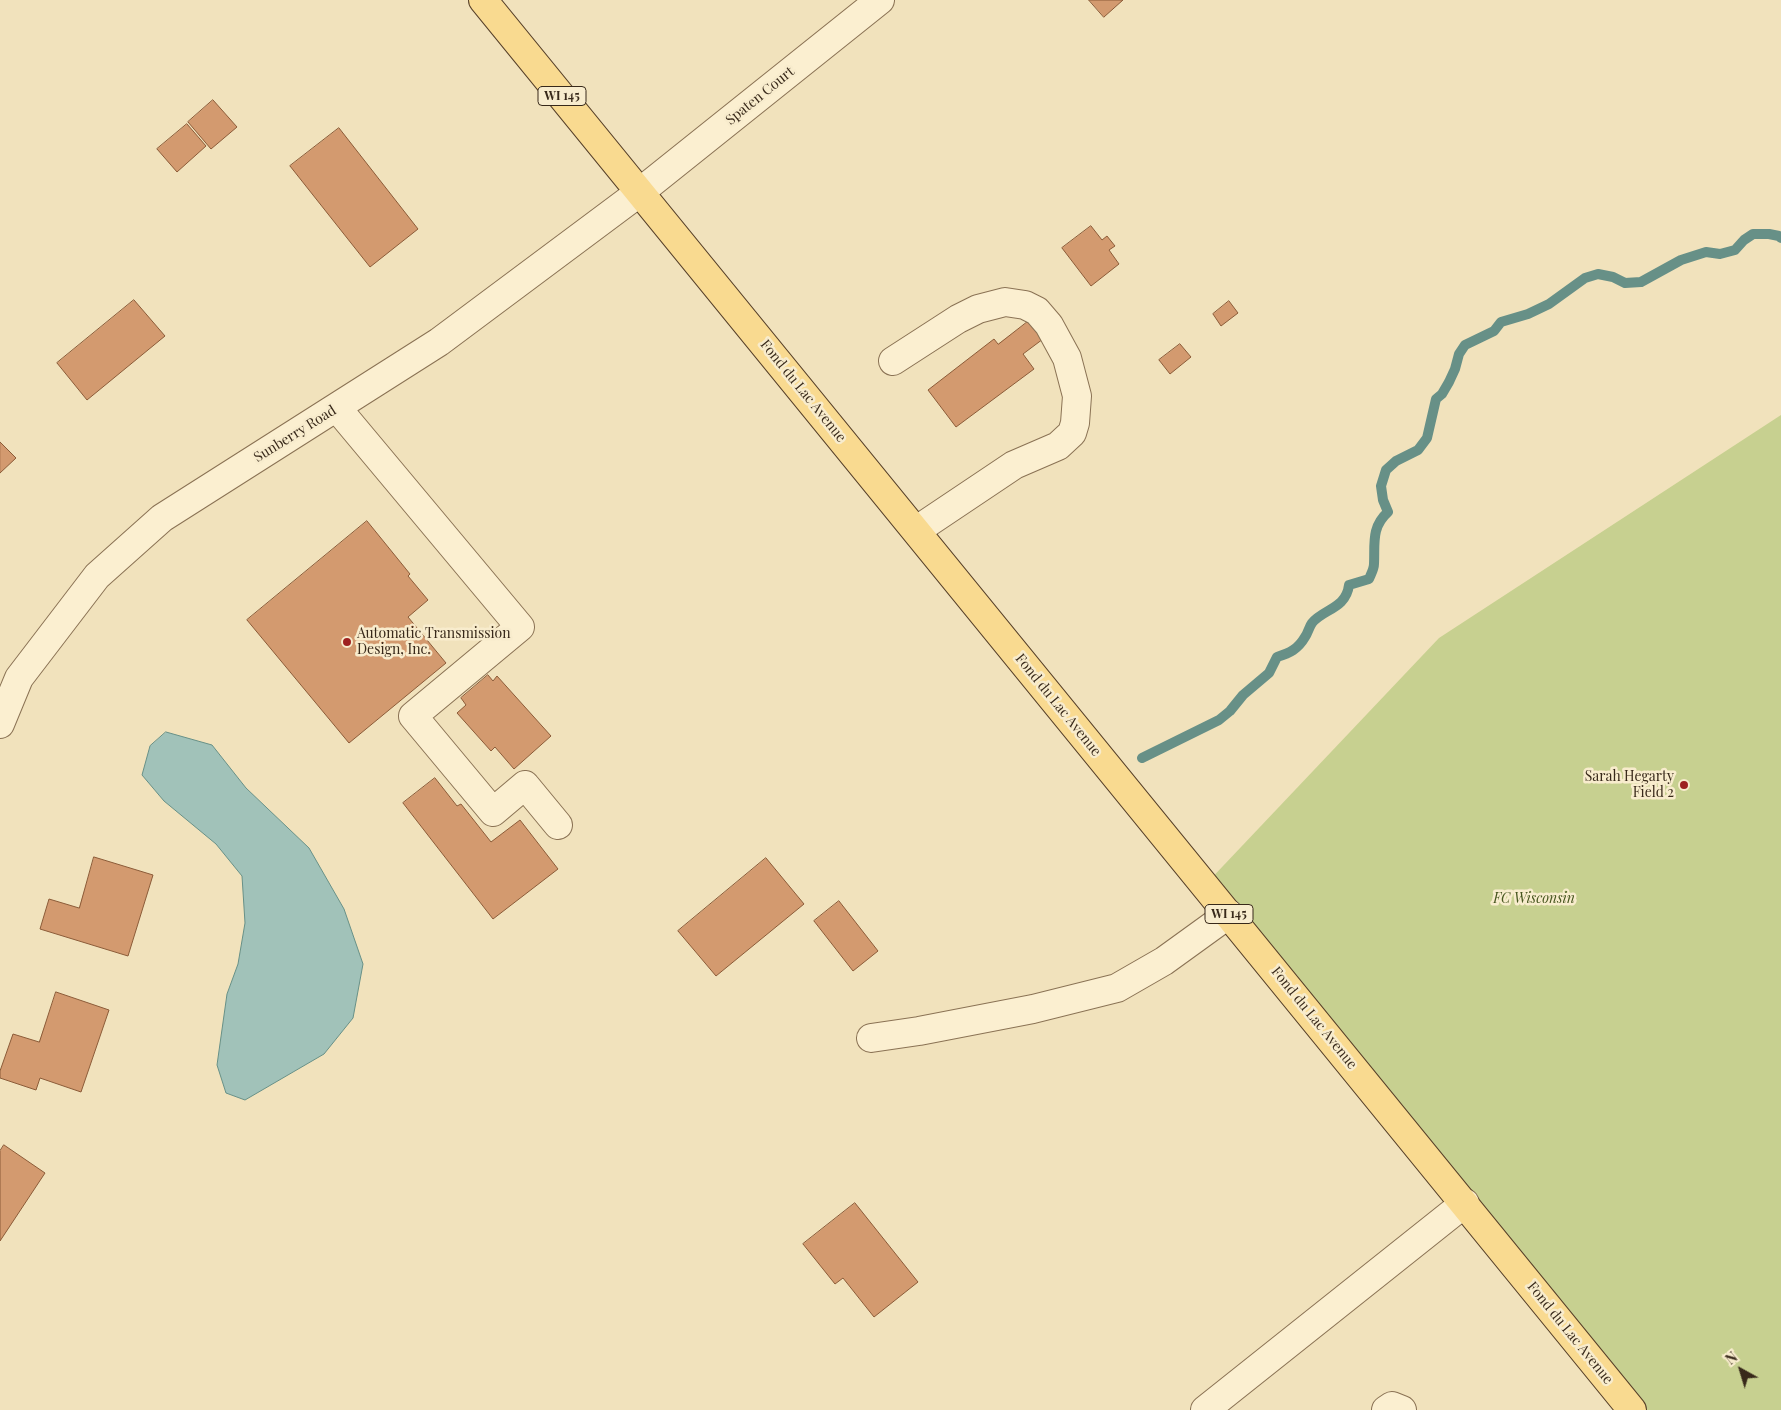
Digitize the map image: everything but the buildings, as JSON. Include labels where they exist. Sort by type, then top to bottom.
[{"type":"main road","name":"Fond du Lac Avenue","points":[[484,0],[1632,1410]]},
{"type":"street","name":"Spaten Court","points":[[640,192],[880,0]]},
{"type":"street","name":"Sunberry Road","points":[[0,724],[19,678],[97,576],[162,518],[438,342],[640,192]]},
{"type":"street","points":[[892,361],[958,319],[978,309],[1005,302],[1026,304],[1037,311],[1049,325],[1067,358],[1077,396],[1075,423],[1072,433],[1058,446],[1014,465],[916,530]]},
{"type":"street","points":[[337,408],[520,627],[413,716],[493,812],[525,785],[558,825]]},
{"type":"street","points":[[871,1038],[919,1031],[1033,1009],[1117,988],[1164,961],[1229,914]]},
{"type":"street","points":[[1205,1410],[1465,1203]]},
{"type":"street","points":[[1386,1410],[1392,1406],[1402,1410]]},
{"type":"green space","name":"FC Wisconsin","points":[[1781,415],[1781,1410],[1632,1410],[1205,885],[1439,638]]},
{"type":"water","points":[[166,732],[212,745],[246,788],[309,848],[344,909],[363,964],[353,1018],[324,1054],[245,1100],[226,1093],[217,1065],[227,994],[238,964],[245,923],[242,876],[216,844],[164,801],[142,775],[150,746]]},
{"type":"waterway","points":[[1142,758],[1219,720],[1230,711],[1243,695],[1269,673],[1277,657],[1290,652],[1300,645],[1317,618],[1334,608],[1344,599],[1349,585],[1369,579],[1374,566],[1376,530],[1388,512],[1383,500],[1381,486],[1386,470],[1396,461],[1418,450],[1427,438],[1436,399],[1442,394],[1449,382],[1459,354],[1465,345],[1494,331],[1501,322],[1528,314],[1549,304],[1585,278],[1598,274],[1613,277],[1625,283],[1641,282],[1681,260],[1706,252],[1720,254],[1735,250],[1753,234],[1769,234],[1781,238]]},
{"type":"place","name":"Automatic Transmission Design, Inc.","points":[[347,642]]},
{"type":"place","name":"Sarah Hegarty Field 2","points":[[1684,785]]}]
